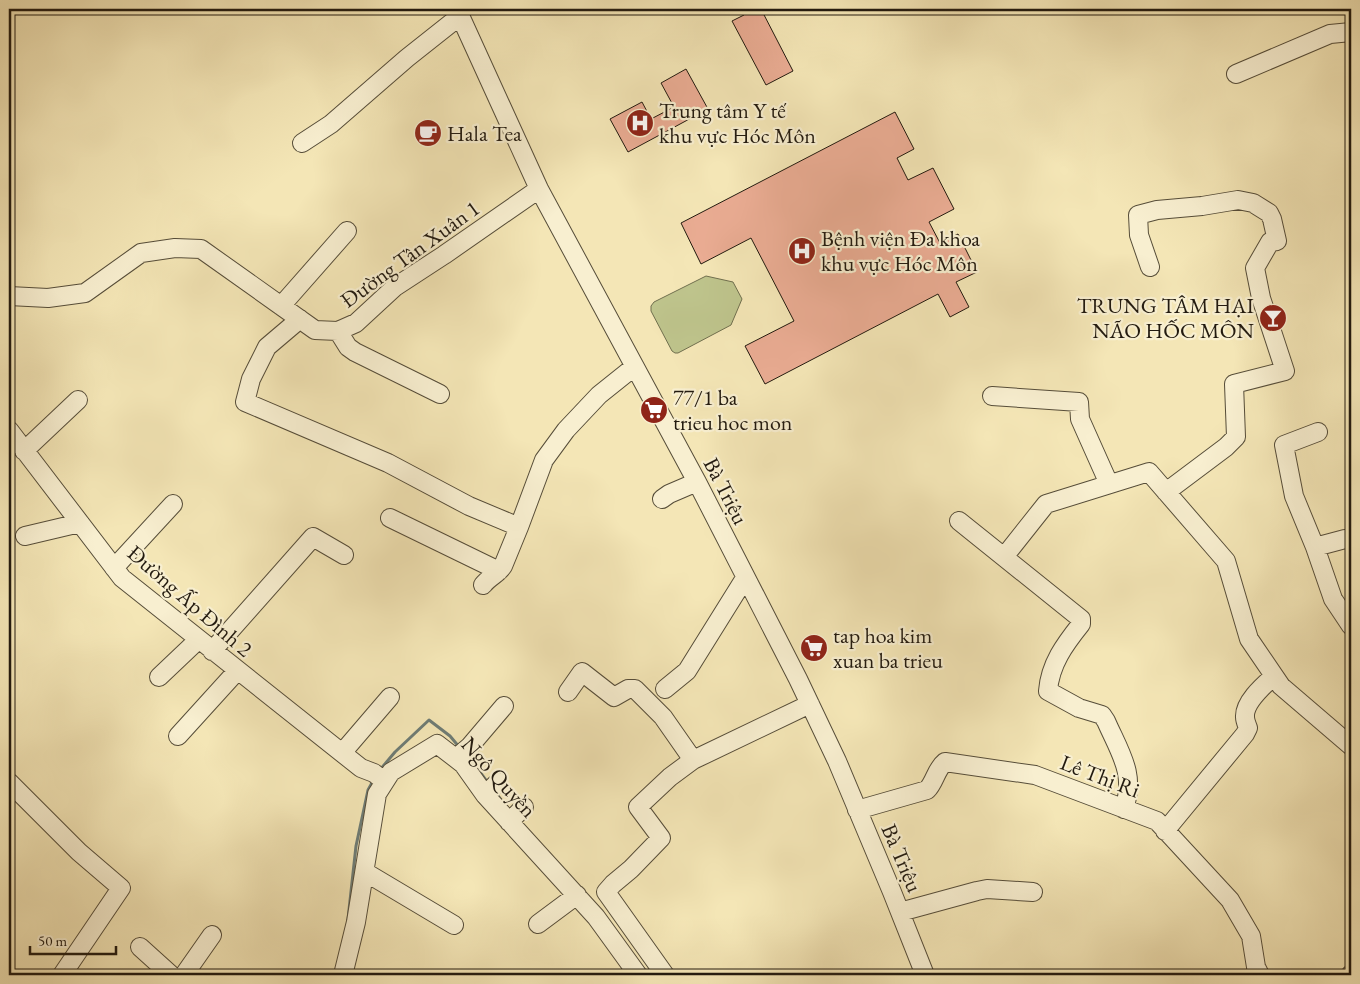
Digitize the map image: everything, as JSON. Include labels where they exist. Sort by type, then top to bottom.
[{"type":"street","points":[[302,143],[331,124],[458,12]]},
{"type":"street","name":"Bà Triệu","points":[[458,12],[539,189],[697,482],[810,704],[857,810],[925,975]]},
{"type":"street","points":[[1236,74],[1330,34],[1351,32]]},
{"type":"street","name":"Đường Tân Xuân 1","points":[[9,296],[48,298],[85,293],[141,253],[174,248],[201,248],[315,330],[338,331],[356,323],[395,287],[444,256],[539,189]]},
{"type":"street","points":[[1150,267],[1139,235],[1138,215],[1157,210],[1202,206],[1238,200],[1253,203],[1268,213],[1272,219],[1277,242],[1270,242],[1255,268],[1261,298],[1285,371],[1234,384],[1236,437],[1226,447],[1166,492]]},
{"type":"street","points":[[281,306],[347,231]]},
{"type":"street","points":[[300,319],[267,347],[251,379],[245,402],[388,463],[469,506],[520,526]]},
{"type":"street","points":[[338,331],[348,347],[355,352],[440,394]]},
{"type":"street","points":[[483,585],[499,571],[520,526],[544,460],[566,430],[599,395],[634,367]]},
{"type":"street","points":[[992,396],[1079,402],[1080,419],[1109,484]]},
{"type":"street","points":[[24,451],[78,400]]},
{"type":"street","name":"Đường Ấp Đình 2","points":[[9,430],[122,578],[361,768],[379,777]]},
{"type":"street","points":[[1318,432],[1284,445],[1294,496],[1315,547],[1333,599],[1351,626]]},
{"type":"street","points":[[1004,557],[1046,504],[1149,472],[1226,561],[1249,639],[1281,686],[1351,746]]},
{"type":"street","points":[[662,499],[697,482]]},
{"type":"street","points":[[114,568],[173,504]]},
{"type":"street","points":[[390,518],[499,571]]},
{"type":"street","points":[[959,521],[1081,619],[1081,624],[1058,656],[1050,678],[1048,691],[1079,708],[1102,715],[1106,721],[1128,774],[1129,792],[1124,809]]},
{"type":"street","points":[[25,536],[80,523]]},
{"type":"street","points":[[160,677],[205,645],[313,537],[344,555]]},
{"type":"street","points":[[1315,547],[1351,539]]},
{"type":"street","points":[[665,689],[687,671],[745,578]]},
{"type":"street","points":[[178,736],[237,671]]},
{"type":"street","points":[[568,692],[582,672],[614,697],[628,689],[635,689],[663,718],[692,760]]},
{"type":"street","points":[[1165,831],[1198,788],[1245,734],[1248,728],[1244,716],[1246,710],[1256,693],[1274,676]]},
{"type":"street","points":[[342,753],[390,697]]},
{"type":"street","points":[[665,975],[606,892],[661,838],[638,807],[670,777],[692,760],[810,704]]},
{"type":"street","points":[[462,753],[504,706]]},
{"type":"street","name":"Ngô Quyền","points":[[343,975],[356,922],[379,777],[391,772],[437,744],[462,753],[463,764],[517,815],[638,975]]},
{"type":"street","name":"Lê Thị Ri","points":[[857,810],[925,791],[930,787],[941,765],[945,762],[1035,775],[1156,822],[1230,900],[1251,936],[1256,967],[1260,975]]},
{"type":"street","points":[[9,782],[79,852],[121,888],[62,975]]},
{"type":"street","points":[[365,872],[454,925]]},
{"type":"street","points":[[900,912],[977,891],[1033,892]]},
{"type":"street","points":[[538,924],[577,895]]},
{"type":"street","points":[[184,975],[212,935]]},
{"type":"street","points":[[140,947],[171,975]]},
{"type":"green space","points":[[706,276],[733,282],[742,299],[731,325],[675,353],[672,351],[651,311],[651,306],[654,302]]},
{"type":"building","points":[[741,9],[761,9],[793,71],[766,85],[732,21],[744,15]]},
{"type":"building","points":[[686,69],[708,109],[628,152],[610,119],[642,102],[651,119],[674,107],[661,83]]},
{"type":"building","points":[[895,112],[914,149],[897,158],[908,180],[933,168],[954,209],[929,222],[940,243],[958,234],[977,272],[956,282],[969,307],[950,317],[938,294],[765,384],[745,346],[794,321],[751,238],[701,264],[681,223]]},
{"type":"waterway","points":[[379,771],[395,752],[429,720],[450,736],[460,748]]},
{"type":"waterway","points":[[474,764],[488,783]]},
{"type":"waterway","points":[[348,919],[356,846],[368,790],[373,781]]},
{"type":"waterway","points":[[495,792],[505,805]]},
{"type":"place","name":"Trung tâm Y tế khu vực Hóc Môn","points":[[640,123]]},
{"type":"place","name":"Hala Tea","points":[[428,133]]},
{"type":"place","name":"Bệnh viện Đa khoa khu vực Hóc Môn","points":[[802,251]]},
{"type":"place","name":"TRUNG TÂM HẠI NÃO HỐC MÔN","points":[[1273,318]]},
{"type":"place","name":"77/1 ba trieu hoc mon","points":[[654,410]]},
{"type":"place","name":"tap hoa kim xuan ba trieu","points":[[814,648]]}]
